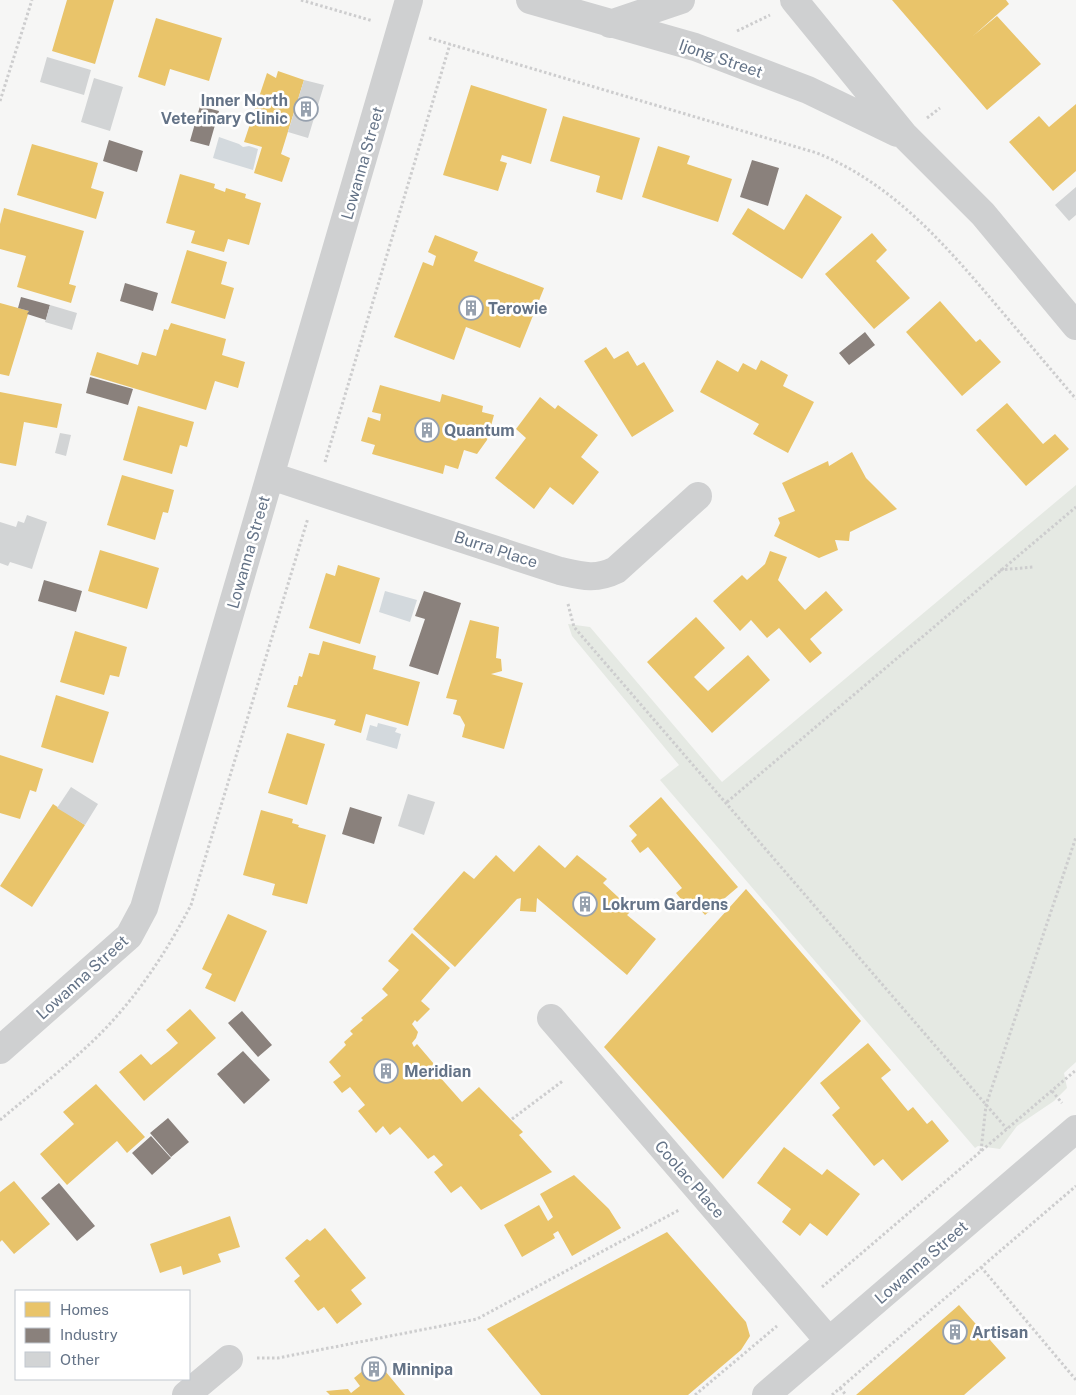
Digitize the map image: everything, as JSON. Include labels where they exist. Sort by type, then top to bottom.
[{"type":"street","name":"Lowanna Street","points":[[0,1050],[129,936],[144,908],[409,0]]},
{"type":"street","name":"Ijong Street","points":[[530,0],[695,47],[808,90],[906,136]]},
{"type":"street","points":[[610,24],[681,0]]},
{"type":"street","name":"Ijong Street","points":[[795,1],[906,136],[983,214],[1076,326]]},
{"type":"street","name":"Burra Place","points":[[270,476],[560,571],[589,578],[604,576],[616,570],[698,496]]},
{"type":"street","name":"Coolac Place","points":[[551,1018],[829,1341]]},
{"type":"street","name":"Lowanna Street","points":[[766,1395],[1076,1129]]},
{"type":"street","points":[[186,1395],[229,1358]]},
{"type":"path","points":[[0,101],[32,0]]},
{"type":"path","points":[[302,0],[817,153],[860,173],[910,211],[943,243],[1076,399]]},
{"type":"path","points":[[695,47],[743,28],[795,1]]},
{"type":"path","points":[[727,802],[999,570],[1076,507]]},
{"type":"path","points":[[999,570],[1033,567]]},
{"type":"path","points":[[560,571],[574,627],[727,802],[1007,1129]]},
{"type":"path","points":[[981,1151],[986,1105],[1076,837]]},
{"type":"path","points":[[0,1120],[95,1039],[131,999],[175,934],[197,886]]},
{"type":"path","points":[[512,1119],[588,1061]]},
{"type":"path","points":[[696,1395],[1076,1070]]},
{"type":"path","points":[[832,1395],[1076,1186]]},
{"type":"path","points":[[229,1358],[278,1358],[477,1319],[705,1197]]},
{"type":"path","points":[[981,1268],[1076,1380]]},
{"type":"path","points":[[840,1388],[846,1395]]},
{"type":"shaded area","points":[[219,137],[243,147],[249,146],[258,149],[253,170],[213,158]]},
{"type":"shaded area","points":[[1076,485],[1076,1062],[1064,1073],[1067,1088],[1054,1101],[1017,1126],[1000,1149],[978,1146],[975,1148],[660,780],[679,765],[572,636],[568,624],[590,627],[722,782]]},
{"type":"shaded area","points":[[385,591],[417,600],[410,622],[379,612]]},
{"type":"shaded area","points":[[378,723],[397,728],[395,732],[401,734],[397,749],[366,740],[370,725],[377,727]]},
{"type":"building: Homes","points":[[67,0],[114,0],[95,64],[52,51]]},
{"type":"building: Homes","points":[[892,0],[1006,0],[1009,4],[973,36],[997,16],[1041,64],[987,110]]},
{"type":"building: Homes","points":[[156,18],[222,38],[209,81],[170,69],[165,86],[138,77]]},
{"type":"building: Homes","points":[[278,71],[304,80],[281,154],[290,158],[282,182],[254,173],[262,147],[244,142],[267,73],[276,78]]},
{"type":"building: Homes","points":[[471,85],[547,109],[531,164],[502,155],[500,161],[507,163],[498,191],[443,175]]},
{"type":"building: Homes","points":[[1076,104],[1076,171],[1053,191],[1009,142],[1039,116],[1049,127]]},
{"type":"building: Homes","points":[[563,116],[640,138],[622,200],[596,192],[600,176],[550,161]]},
{"type":"building: Homes","points":[[32,144],[98,163],[91,188],[104,192],[96,219],[17,195]]},
{"type":"building: Homes","points":[[658,146],[690,156],[687,164],[732,179],[718,222],[642,197]]},
{"type":"building: Homes","points":[[180,174],[215,184],[214,188],[225,192],[226,188],[246,194],[245,198],[261,203],[249,245],[228,239],[224,252],[191,243],[195,231],[166,223]]},
{"type":"building: Homes","points":[[806,194],[842,217],[802,279],[732,234],[748,208],[784,230]]},
{"type":"building: Homes","points":[[4,208],[84,231],[69,284],[76,286],[71,303],[17,287],[26,256],[0,249],[0,224]]},
{"type":"building: Homes","points":[[872,233],[887,250],[876,261],[910,298],[874,329],[825,274]]},
{"type":"building: Homes","name":"Terowie","points":[[435,235],[478,252],[474,261],[544,288],[520,348],[466,327],[454,360],[394,337],[423,262],[433,266],[436,256],[428,252]]},
{"type":"building: Homes","points":[[187,250],[227,262],[221,284],[234,288],[225,319],[171,303]]},
{"type":"building: Homes","points":[[940,301],[976,342],[980,339],[1001,362],[962,396],[906,332]]},
{"type":"building: Homes","points":[[0,303],[29,311],[9,376],[0,374]]},
{"type":"building: Homes","points":[[171,323],[226,339],[222,355],[245,362],[238,388],[215,381],[206,410],[90,375],[97,352],[138,365],[142,352],[156,356],[164,329],[168,330]]},
{"type":"building: Homes","points":[[606,347],[614,359],[628,351],[637,366],[644,362],[674,411],[632,437],[584,361]]},
{"type":"building: Homes","points":[[717,360],[738,372],[743,363],[756,370],[761,360],[788,375],[783,386],[814,402],[788,453],[753,434],[759,424],[700,392]]},
{"type":"building: Homes","name":"Quantum","points":[[380,385],[440,402],[442,394],[483,406],[482,412],[494,415],[487,440],[477,454],[464,450],[458,469],[445,465],[443,474],[372,454],[375,445],[361,441],[368,417],[380,421],[381,414],[372,412]]},
{"type":"building: Homes","points":[[0,392],[62,404],[57,428],[24,422],[16,466],[0,463]]},
{"type":"building: Homes","points":[[540,397],[555,409],[558,405],[598,435],[581,457],[599,472],[573,505],[550,487],[534,509],[495,478],[526,438],[516,429]]},
{"type":"building: Homes","points":[[1007,403],[1043,444],[1055,434],[1069,449],[1026,486],[976,430]]},
{"type":"building: Homes","points":[[138,406],[194,422],[187,447],[180,445],[172,474],[123,460]]},
{"type":"building: Homes","points":[[852,452],[866,478],[897,509],[850,532],[849,541],[835,540],[838,550],[819,558],[774,536],[780,523],[778,518],[795,511],[782,483],[828,461],[829,466]]},
{"type":"building: Homes","points":[[122,475],[174,490],[168,513],[163,512],[155,540],[107,525]]},
{"type":"building: Homes","points":[[100,550],[159,568],[147,609],[88,591]]},
{"type":"building: Homes","points":[[770,551],[787,557],[778,580],[805,610],[826,591],[843,610],[810,639],[822,653],[810,663],[779,628],[767,638],[751,620],[740,631],[713,601],[742,575],[747,580],[765,564]]},
{"type":"building: Homes","points":[[338,565],[380,578],[360,644],[309,628],[326,573],[335,576]]},
{"type":"building: Homes","points":[[696,617],[725,648],[694,677],[708,691],[748,655],[770,680],[712,733],[647,662]]},
{"type":"building: Homes","points":[[470,620],[499,627],[496,658],[501,659],[502,671],[491,674],[523,683],[504,749],[462,737],[465,725],[460,716],[453,714],[457,700],[446,698]]},
{"type":"building: Homes","points":[[75,631],[127,647],[119,677],[110,675],[104,695],[60,682]]},
{"type":"building: Homes","points":[[323,641],[376,656],[373,669],[420,682],[408,726],[366,714],[361,733],[334,725],[336,720],[287,707],[294,685],[297,685],[299,676],[302,677],[309,653],[319,655]]},
{"type":"building: Homes","points":[[56,695],[109,712],[93,763],[41,747]]},
{"type":"building: Homes","points":[[287,733],[325,744],[307,805],[268,793]]},
{"type":"building: Homes","points":[[0,755],[43,769],[36,792],[30,790],[20,819],[0,813]]},
{"type":"building: Homes","points":[[661,797],[738,887],[705,915],[692,900],[686,905],[676,893],[682,888],[648,847],[640,853],[631,841],[637,835],[629,826]]},
{"type":"building: Homes","points":[[53,804],[85,825],[32,907],[0,886]]},
{"type":"building: Homes","points":[[261,810],[293,819],[292,823],[299,825],[298,827],[326,835],[307,904],[272,895],[275,884],[243,875]]},
{"type":"building: Homes","name":"Lokrum Gardens","points":[[539,845],[565,868],[577,855],[607,879],[603,883],[632,910],[627,915],[656,939],[627,975],[537,898],[536,912],[520,911],[521,898],[517,899],[455,967],[413,929],[464,871],[474,879],[496,855],[514,872]]},
{"type":"building: Homes","points":[[746,889],[861,1021],[723,1179],[604,1047]]},
{"type":"building: Homes","points":[[228,914],[267,931],[235,1002],[205,988],[212,974],[202,969]]},
{"type":"building: Homes","name":"Meridian","points":[[412,933],[450,968],[421,1001],[430,1009],[417,1022],[415,1020],[412,1024],[418,1032],[412,1043],[414,1047],[417,1044],[434,1064],[431,1067],[462,1102],[479,1087],[523,1132],[519,1135],[552,1172],[481,1210],[461,1186],[451,1193],[434,1172],[443,1165],[434,1155],[428,1159],[400,1127],[390,1135],[383,1126],[376,1133],[358,1111],[365,1105],[350,1087],[342,1093],[333,1082],[341,1076],[329,1062],[346,1045],[344,1042],[353,1034],[350,1031],[363,1020],[361,1018],[388,995],[382,989],[399,970],[388,961]]},
{"type":"building: Homes","points":[[190,1009],[216,1038],[144,1101],[119,1072],[141,1054],[151,1065],[169,1051],[178,1043],[166,1030]]},
{"type":"building: Homes","points":[[868,1043],[891,1070],[881,1078],[908,1111],[913,1107],[927,1124],[932,1120],[949,1141],[902,1181],[883,1159],[874,1166],[832,1115],[840,1108],[820,1083]]},
{"type":"building: Homes","points":[[96,1084],[145,1137],[127,1153],[117,1141],[67,1185],[40,1154],[74,1124],[63,1112]]},
{"type":"building: Homes","points":[[784,1147],[822,1175],[827,1169],[860,1194],[827,1236],[810,1223],[800,1236],[782,1222],[791,1209],[757,1183]]},
{"type":"building: Homes","points":[[574,1175],[609,1209],[621,1228],[572,1256],[558,1231],[553,1234],[555,1238],[522,1257],[504,1225],[539,1205],[548,1221],[553,1217],[540,1194]]},
{"type":"building: Homes","points":[[14,1181],[50,1224],[14,1254],[2,1240],[0,1242],[0,1192]]},
{"type":"building: Homes","points":[[230,1216],[240,1247],[218,1254],[221,1262],[183,1275],[181,1266],[160,1273],[150,1244]]},
{"type":"building: Homes","points":[[325,1228],[366,1278],[351,1290],[362,1304],[337,1324],[324,1307],[318,1311],[305,1295],[294,1281],[300,1276],[285,1258],[307,1239],[310,1241]]},
{"type":"building: Homes","points":[[667,1232],[746,1322],[750,1336],[741,1350],[688,1395],[541,1395],[487,1329]]},
{"type":"building: Homes","name":"Artisan","points":[[959,1305],[1006,1358],[964,1395],[856,1395]]},
{"type":"building: Homes","name":"Minnipa","points":[[376,1360],[405,1395],[330,1395],[326,1391],[348,1389],[351,1393],[360,1386],[354,1378]]},
{"type":"building: Industry","points":[[200,106],[219,111],[209,146],[190,141]]},
{"type":"building: Industry","points":[[109,140],[143,151],[137,172],[103,161]]},
{"type":"building: Industry","points":[[752,160],[779,168],[768,206],[740,197]]},
{"type":"building: Industry","points":[[125,283],[158,293],[153,311],[120,301]]},
{"type":"building: Industry","points":[[21,297],[50,305],[46,320],[27,314],[29,311],[18,308]]},
{"type":"building: Industry","points":[[865,332],[875,345],[849,365],[839,353]]},
{"type":"building: Industry","points":[[90,377],[133,389],[128,405],[86,393]]},
{"type":"building: Industry","points":[[44,580],[82,591],[76,612],[38,601]]},
{"type":"building: Industry","points":[[424,591],[461,603],[438,675],[409,666],[425,619],[415,616]]},
{"type":"building: Industry","points":[[350,807],[382,817],[374,844],[342,834]]},
{"type":"building: Industry","points":[[242,1011],[272,1045],[258,1057],[228,1023]]},
{"type":"building: Industry","points":[[243,1051],[270,1080],[244,1104],[217,1074]]},
{"type":"building: Industry","points":[[168,1118],[189,1142],[171,1157],[150,1133]]},
{"type":"building: Industry","points":[[151,1136],[171,1158],[152,1175],[132,1153]]},
{"type":"building: Industry","points":[[59,1183],[95,1226],[77,1241],[41,1198]]},
{"type":"building: Other","points":[[47,57],[91,70],[84,95],[40,82]]},
{"type":"building: Other","points":[[94,78],[123,87],[110,131],[81,122]]},
{"type":"building: Other","name":"Inner North Veterinary Clinic","points":[[304,80],[324,85],[308,138],[288,132]]},
{"type":"building: Other","points":[[1076,187],[1076,215],[1069,221],[1055,205]]},
{"type":"building: Other","points":[[50,305],[77,313],[72,330],[45,322]]},
{"type":"building: Other","points":[[60,433],[71,435],[66,456],[55,453]]},
{"type":"building: Other","points":[[27,515],[47,522],[32,569],[10,562],[8,566],[0,563],[0,522],[16,527],[18,521],[24,523]]},
{"type":"building: Other","points":[[71,787],[98,804],[85,825],[57,808]]},
{"type":"building: Other","points":[[408,794],[435,802],[424,835],[398,826]]},
{"type":"place","name":"Inner North Veterinary Clinic","points":[[306,109]]},
{"type":"place","name":"Terowie","points":[[471,308]]},
{"type":"place","name":"Quantum","points":[[427,430]]},
{"type":"place","name":"Lokrum Gardens","points":[[585,904]]},
{"type":"place","name":"Meridian","points":[[386,1071]]},
{"type":"place","name":"Artisan","points":[[955,1332]]},
{"type":"place","name":"Minnipa","points":[[374,1369]]}]
